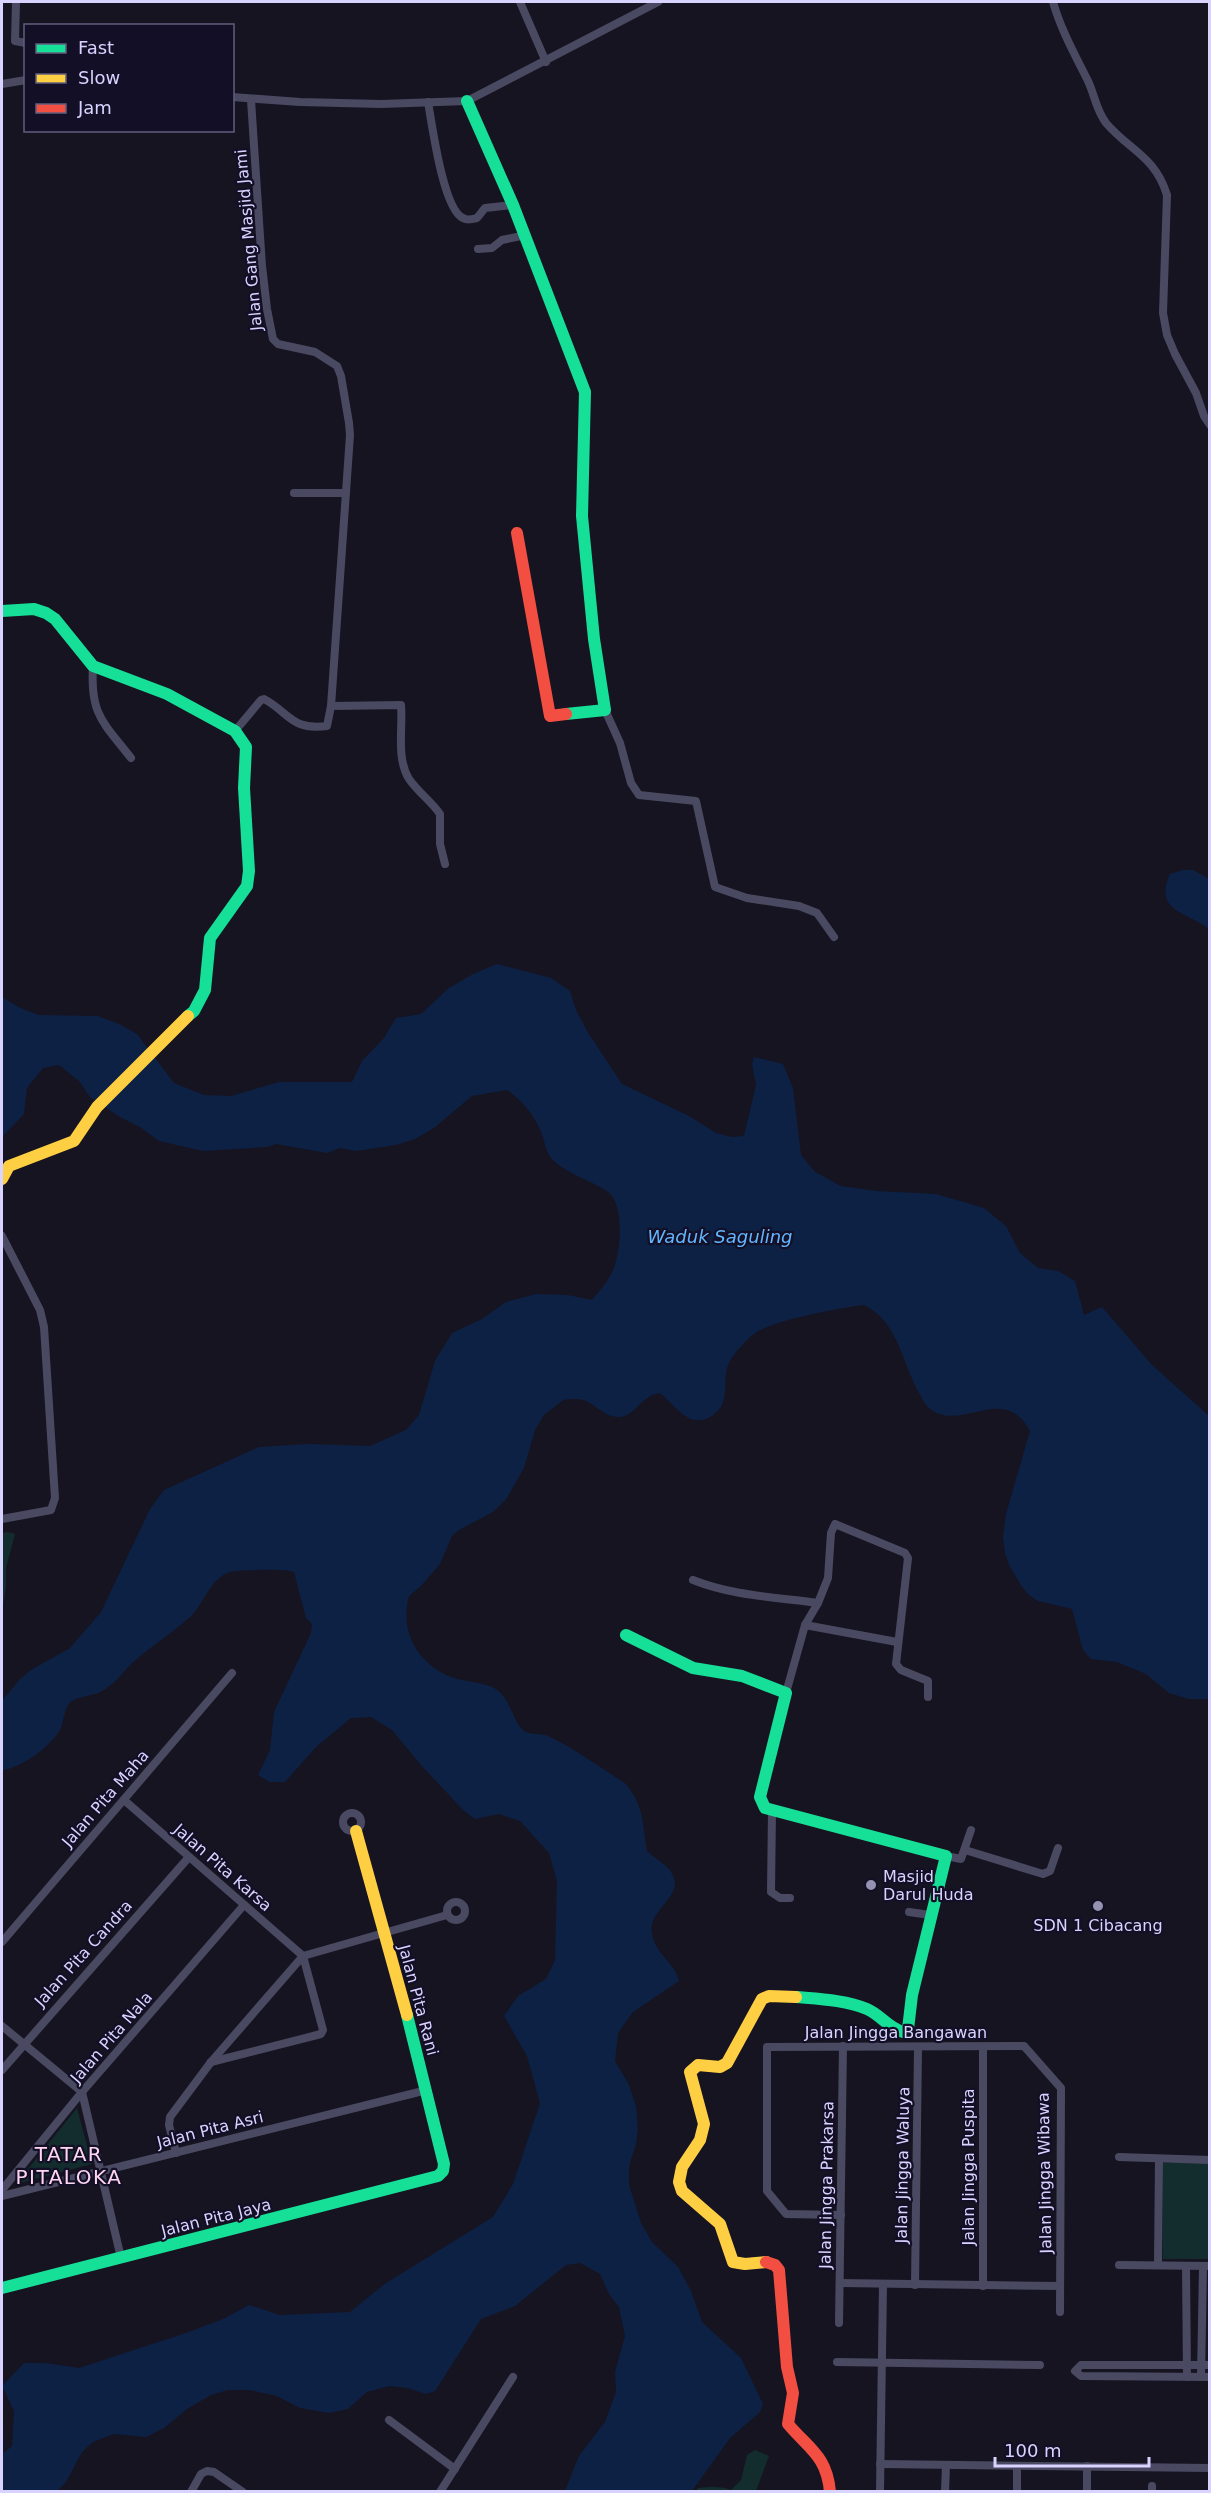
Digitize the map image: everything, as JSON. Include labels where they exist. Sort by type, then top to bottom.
[{"type":"street","points":[[16,2],[15,41],[24,43]]},
{"type":"street","points":[[520,2],[546,62]]},
{"type":"street","points":[[234,97],[251,100],[381,104],[467,101],[658,2]]},
{"type":"street","points":[[1053,2],[1074,56],[1089,83],[1096,107],[1107,123],[1162,177],[1167,195],[1163,313],[1167,335],[1209,425]]},
{"type":"street","points":[[2,84],[24,80]]},
{"type":"street","name":"Jalan Gang Masjid Jami","points":[[251,100],[258,211],[273,339],[278,344],[315,352],[337,366],[341,376],[350,435],[346,493]]},
{"type":"street","points":[[467,101],[526,235],[585,392],[582,516],[594,639],[605,710],[620,743],[631,783],[639,795],[696,801],[715,887],[747,898],[799,906],[817,913],[834,937]]},
{"type":"street","points":[[428,102],[445,189],[459,216],[467,220],[477,218],[485,208],[513,205]]},
{"type":"street","points":[[478,249],[492,248],[502,240],[526,235]]},
{"type":"street","points":[[235,732],[262,699],[266,699],[288,719],[313,726],[327,726],[331,706],[346,493],[294,494]]},
{"type":"street","points":[[517,533],[550,716],[605,710]]},
{"type":"street","points":[[2,611],[34,609],[51,615],[93,666],[167,694],[235,732],[246,747],[247,754],[244,788],[249,871],[247,886],[242,896],[210,938],[205,990],[194,1011],[97,1107],[74,1141],[9,1166],[2,1179]]},
{"type":"street","points":[[93,666],[92,692],[99,717],[131,758]]},
{"type":"street","points":[[331,706],[401,705],[400,734],[407,776],[419,793],[440,814],[440,844],[445,864]]},
{"type":"street","points":[[2,1236],[40,1310],[44,1327],[55,1498],[51,1510],[2,1519]]},
{"type":"street","points":[[928,1697],[928,1681],[897,1667],[897,1642],[908,1558],[897,1548],[835,1524],[831,1533],[828,1578],[818,1603],[805,1625],[760,1797],[762,1804],[772,1810],[960,1859],[971,1830]]},
{"type":"street","points":[[693,1580],[710,1587],[753,1596],[818,1603]]},
{"type":"street","points":[[805,1625],[897,1642]]},
{"type":"street","points":[[626,1635],[693,1668],[742,1676],[786,1693]]},
{"type":"street","name":"Jalan Pita Maha","points":[[2,1942],[232,1673]]},
{"type":"street","name":"Jalan Pita Karsa","points":[[124,1800],[303,1956]]},
{"type":"street","points":[[772,1810],[771,1892],[780,1898],[790,1898]]},
{"type":"street","name":"Jalan Pita Rani","points":[[356,1831],[427,2090],[444,2164],[443,2171],[438,2176]]},
{"type":"street","points":[[965,1850],[1043,1874],[1050,1871],[1058,1848]]},
{"type":"street","points":[[830,2492],[827,2465],[788,2424],[788,2417],[792,2409],[792,2380],[786,2358],[779,2270],[776,2265],[768,2261],[739,2264],[733,2262],[720,2224],[682,2191],[680,2185],[681,2165],[703,2131],[702,2109],[690,2072],[698,2065],[720,2067],[728,2063],[762,1999],[769,1996],[815,2000],[866,2009],[896,2030],[905,2031],[909,2025],[912,1995],[946,1856]]},
{"type":"street","name":"Jalan Pita Candra","points":[[2,2070],[23,2043],[189,1857]]},
{"type":"street","name":"Jalan Pita Nala","points":[[2,2190],[82,2092],[244,1905]]},
{"type":"street","points":[[909,1912],[930,1915]]},
{"type":"street","points":[[177,2153],[169,2120],[211,2062],[303,1956],[447,1915]]},
{"type":"street","points":[[211,2062],[321,2034],[323,2030],[303,1956]]},
{"type":"street","points":[[2,2026],[82,2092],[121,2258]]},
{"type":"street","name":"Jalan Jingga Bangawan","points":[[841,2215],[786,2214],[767,2191],[767,2046],[1024,2046]]},
{"type":"street","name":"Jalan Jingga Prakarsa","points":[[839,2324],[843,2046]]},
{"type":"street","name":"Jalan Jingga Wibawa","points":[[1024,2046],[1061,2088],[1060,2312]]},
{"type":"street","name":"Jalan Jingga Waluya","points":[[915,2285],[918,2047]]},
{"type":"street","name":"Jalan Jingga Puspita","points":[[983,2047],[983,2286]]},
{"type":"street","name":"Jalan Pita Asri","points":[[2,2196],[427,2090]]},
{"type":"street","points":[[1119,2157],[1209,2160]]},
{"type":"street","points":[[1158,2159],[1158,2265]]},
{"type":"street","name":"Jalan Pita Jaya","points":[[2,2288],[438,2176]]},
{"type":"street","points":[[1119,2265],[1206,2266],[1205,2377],[1081,2376],[1075,2371],[1081,2365],[1205,2365]]},
{"type":"street","points":[[1186,2266],[1187,2377]]},
{"type":"street","points":[[840,2283],[1060,2286]]},
{"type":"street","points":[[880,2492],[883,2284]]},
{"type":"street","points":[[837,2362],[1040,2365]]},
{"type":"street","points":[[440,2492],[513,2377]]},
{"type":"street","points":[[389,2420],[454,2469]]},
{"type":"street","points":[[880,2464],[1209,2468]]},
{"type":"street","points":[[945,2492],[946,2465]]},
{"type":"street","points":[[1017,2466],[1017,2492]]},
{"type":"street","points":[[1087,2466],[1087,2492]]},
{"type":"street","points":[[191,2492],[201,2474],[207,2471],[214,2472],[243,2492]]},
{"type":"green space","points":[[2,1533],[15,1534],[6,1568],[2,1612]]},
{"type":"green space","points":[[77,2108],[92,2164],[16,2184]]},
{"type":"green space","points":[[1209,2162],[1209,2259],[1163,2259],[1163,2163]]},
{"type":"green space","points":[[755,2450],[769,2456],[756,2491],[696,2491],[698,2488],[711,2487],[731,2490],[741,2480],[747,2455]]},
{"type":"water","points":[[1193,870],[1209,879],[1209,929],[1169,904],[1166,887],[1170,874]]},
{"type":"water","name":"Waduk Saguling","points":[[497,964],[551,978],[570,991],[576,1010],[587,1031],[622,1084],[689,1116],[716,1133],[732,1137],[744,1136],[756,1085],[752,1064],[754,1057],[783,1064],[793,1088],[801,1155],[815,1172],[841,1186],[876,1191],[936,1194],[984,1208],[1006,1226],[1020,1253],[1038,1268],[1058,1271],[1075,1281],[1084,1315],[1102,1307],[1152,1365],[1209,1416],[1209,1699],[1189,1699],[1169,1693],[1146,1674],[1117,1662],[1091,1659],[1083,1650],[1072,1609],[1038,1601],[1022,1587],[1009,1565],[1003,1537],[1006,1514],[1030,1431],[1020,1417],[1008,1410],[995,1409],[955,1416],[942,1415],[930,1409],[913,1381],[892,1332],[885,1321],[864,1305],[790,1320],[754,1334],[730,1361],[727,1368],[724,1399],[716,1413],[708,1418],[693,1420],[687,1417],[659,1393],[647,1398],[630,1413],[620,1417],[606,1414],[583,1400],[563,1400],[544,1415],[535,1430],[524,1468],[507,1498],[493,1512],[452,1536],[440,1564],[409,1596],[407,1622],[409,1634],[414,1646],[430,1665],[454,1678],[485,1684],[500,1692],[521,1728],[526,1732],[545,1735],[557,1741],[626,1784],[640,1809],[647,1851],[671,1872],[675,1881],[674,1889],[655,1917],[652,1934],[657,1948],[674,1969],[679,1981],[633,2012],[618,2033],[615,2061],[629,2085],[636,2107],[638,2129],[629,2166],[629,2185],[641,2223],[652,2242],[678,2267],[691,2291],[702,2322],[741,2358],[763,2404],[760,2412],[730,2438],[692,2491],[565,2491],[579,2456],[605,2422],[616,2392],[615,2372],[625,2336],[619,2307],[609,2294],[600,2274],[580,2263],[566,2265],[515,2306],[481,2319],[435,2391],[426,2394],[408,2388],[389,2386],[367,2392],[348,2409],[329,2413],[300,2408],[277,2396],[250,2390],[228,2390],[211,2395],[187,2409],[164,2428],[146,2437],[114,2434],[93,2442],[82,2452],[66,2482],[57,2491],[2,2491],[2,2454],[12,2446],[14,2411],[2,2386],[24,2363],[45,2363],[79,2368],[186,2333],[223,2319],[249,2305],[280,2315],[350,2312],[386,2283],[493,2217],[513,2184],[540,2103],[527,2056],[504,2016],[518,1996],[546,1979],[555,1960],[557,1881],[549,1853],[520,1821],[499,1814],[475,1819],[463,1810],[421,1765],[392,1730],[371,1717],[351,1718],[316,1747],[285,1782],[270,1782],[258,1775],[270,1750],[274,1712],[311,1633],[312,1624],[306,1618],[294,1572],[239,1571],[227,1573],[221,1577],[189,1618],[132,1663],[111,1685],[98,1693],[69,1703],[60,1730],[42,1749],[17,1766],[2,1770],[2,1701],[20,1679],[31,1670],[70,1648],[101,1612],[150,1509],[164,1490],[259,1447],[308,1444],[370,1446],[406,1430],[419,1415],[435,1361],[452,1333],[482,1319],[506,1302],[536,1294],[568,1295],[592,1300],[613,1270],[618,1252],[620,1228],[617,1206],[613,1197],[607,1191],[570,1172],[551,1158],[532,1114],[507,1090],[472,1096],[434,1128],[415,1139],[396,1145],[356,1151],[340,1148],[327,1153],[276,1144],[267,1147],[203,1151],[159,1141],[90,1097],[79,1081],[59,1065],[43,1068],[27,1088],[24,1114],[2,1137],[2,997],[20,1008],[39,1015],[98,1016],[119,1024],[137,1034],[174,1083],[204,1095],[231,1096],[279,1082],[352,1082],[362,1061],[384,1038],[396,1018],[421,1014],[449,988]]},
{"type":"traffic: fast","points":[[467,101],[513,205],[585,392],[582,516],[594,639],[605,710],[566,714]]},
{"type":"traffic: fast","points":[[2,611],[34,609],[46,613],[55,619],[93,666],[167,694],[235,731],[246,747],[244,788],[249,871],[247,886],[210,938],[205,990],[194,1011],[188,1016]]},
{"type":"traffic: fast","points":[[626,1635],[693,1668],[742,1676],[786,1693],[760,1797],[765,1808],[946,1856],[912,1995],[908,2029],[903,2032],[898,2030],[859,2006],[832,2000],[796,1997]]},
{"type":"traffic: fast","points":[[2,2288],[438,2176],[443,2171],[444,2164],[407,2015]]},
{"type":"traffic: slow","points":[[2,1179],[9,1166],[74,1141],[97,1107],[188,1016]]},
{"type":"traffic: slow","points":[[356,1831],[407,2015]]},
{"type":"traffic: slow","points":[[766,2262],[745,2264],[733,2262],[720,2224],[682,2191],[679,2182],[682,2167],[700,2140],[704,2124],[690,2072],[698,2065],[720,2067],[727,2063],[762,1999],[769,1996],[796,1997]]},
{"type":"traffic: jam","points":[[517,533],[550,716],[566,714]]},
{"type":"traffic: jam","points":[[766,2262],[775,2265],[779,2270],[787,2367],[793,2393],[788,2424],[821,2461],[830,2492]]},
{"type":"place","name":"Masjid Darul Huda","points":[[871,1885]]},
{"type":"place","name":"SDN 1 Cibacang","points":[[1098,1906]]},
{"type":"district","name":"TATAR PITALOKA","points":[[69,2166]]}]
